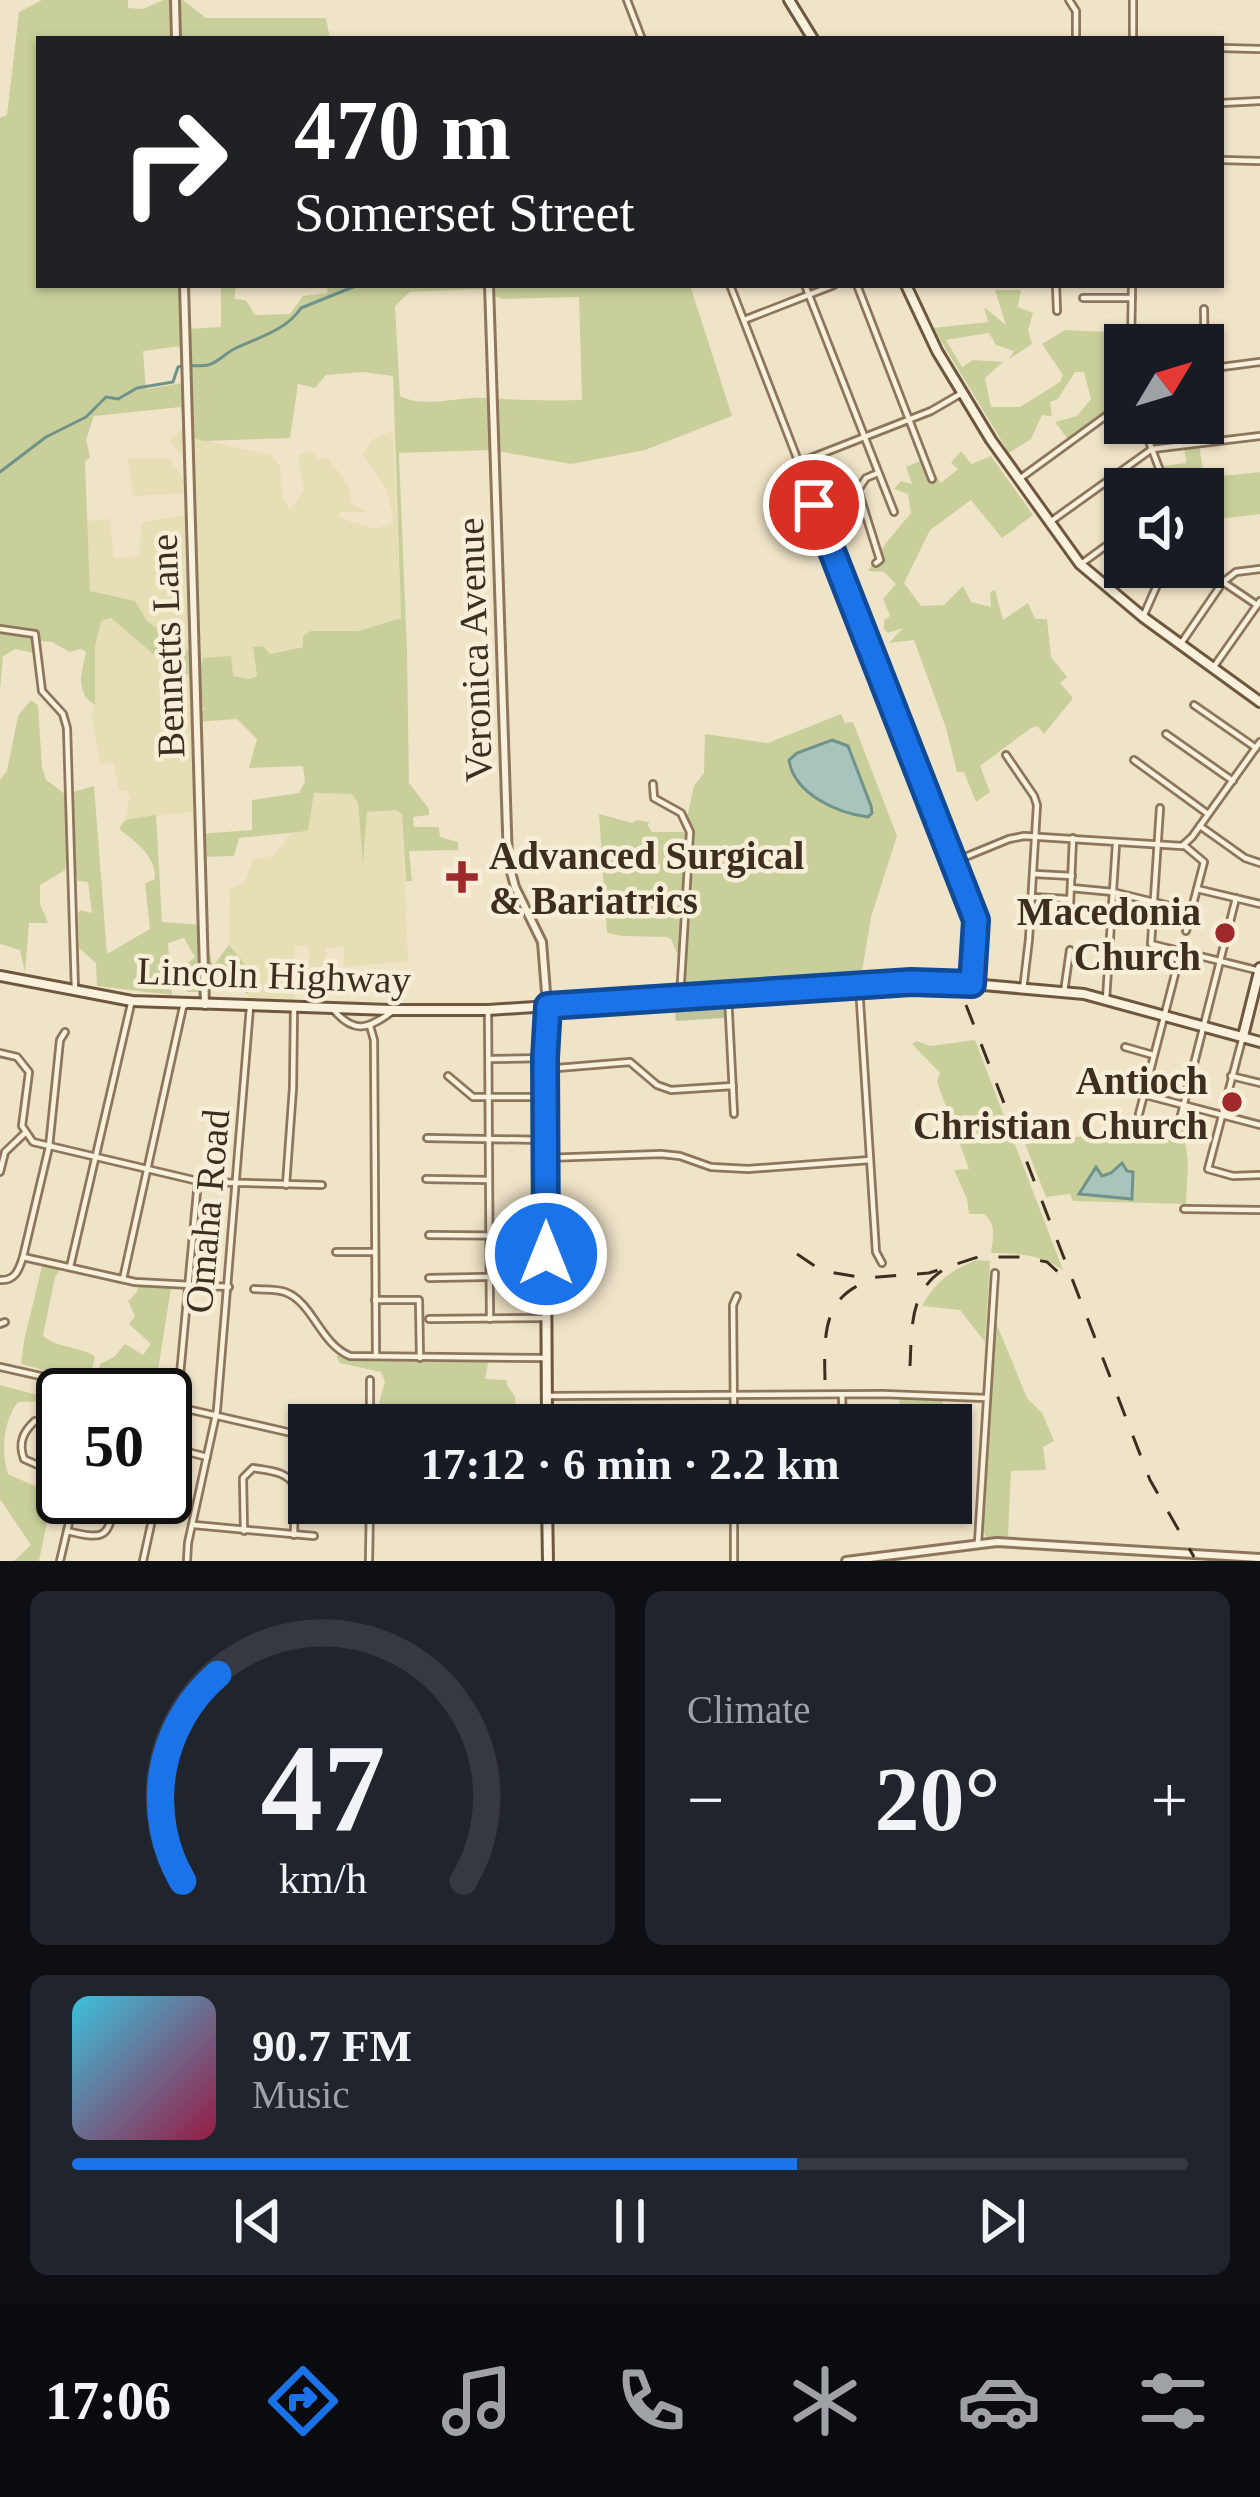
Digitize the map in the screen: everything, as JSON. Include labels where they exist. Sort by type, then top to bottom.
[{"type":"main road","points":[[789,0],[811,36]]},
{"type":"main road","points":[[907,288],[962,393],[1080,564],[1143,617],[1260,702]]},
{"type":"main road","points":[[1243,1036],[1260,970]]},
{"type":"main road","name":"Lincoln Highway","points":[[0,976],[132,1001],[395,1010],[488,1010],[911,982],[972,984],[1106,1000],[1260,1042]]},
{"type":"main road","points":[[547,1404],[548,1006]]},
{"type":"main road","points":[[548,1524],[548,1561]]},
{"type":"street","points":[[175,0],[176,36]]},
{"type":"street","points":[[627,0],[641,36]]},
{"type":"street","points":[[1069,0],[1076,11],[1076,36]]},
{"type":"street","points":[[1133,0],[1133,36]]},
{"type":"street","points":[[1224,48],[1260,49]]},
{"type":"street","points":[[1224,104],[1260,101]]},
{"type":"street","points":[[1224,160],[1260,161]]},
{"type":"street","name":"Bennetts Lane","points":[[184,288],[205,1005]]},
{"type":"street","name":"Veronica Avenue","points":[[489,288],[508,860],[542,942],[548,1006]]},
{"type":"street","points":[[731,288],[976,920],[972,984]]},
{"type":"street","points":[[806,288],[894,512]]},
{"type":"street","points":[[743,321],[826,288]]},
{"type":"street","points":[[858,288],[932,478]]},
{"type":"street","points":[[1056,288],[1057,311]]},
{"type":"street","points":[[1131,324],[1132,288]]},
{"type":"street","points":[[1083,298],[1132,298]]},
{"type":"street","points":[[1204,309],[1204,324]]},
{"type":"street","points":[[1224,366],[1260,362]]},
{"type":"street","points":[[798,463],[939,407],[962,393]]},
{"type":"street","points":[[1018,480],[1104,417]]},
{"type":"street","points":[[1049,522],[1152,449],[1260,436]]},
{"type":"street","points":[[1150,444],[1159,468]]},
{"type":"street","points":[[876,562],[880,560],[858,490],[866,478],[878,473]]},
{"type":"street","points":[[1080,564],[1104,547]]},
{"type":"street","points":[[1224,581],[1236,572],[1260,568]]},
{"type":"street","points":[[1213,668],[1259,603],[1224,583]]},
{"type":"street","points":[[1143,617],[1156,588]]},
{"type":"street","points":[[1180,644],[1219,588]]},
{"type":"street","points":[[0,629],[35,634],[42,691],[65,721],[75,991]]},
{"type":"street","points":[[1184,845],[1258,745],[1194,705]]},
{"type":"street","points":[[1166,734],[1233,781]]},
{"type":"street","points":[[1006,755],[1036,805],[1023,990]]},
{"type":"street","points":[[1133,760],[1208,814]]},
{"type":"street","points":[[653,784],[654,798],[681,813],[690,832],[680,998]]},
{"type":"street","points":[[1160,808],[1151,944],[1260,970]]},
{"type":"street","points":[[1200,826],[1260,863]]},
{"type":"street","points":[[953,862],[1009,839],[1035,836],[1184,845],[1204,862],[1186,931]]},
{"type":"street","points":[[1073,838],[1073,908],[1112,912]]},
{"type":"street","points":[[1106,1000],[1116,842]]},
{"type":"street","points":[[1033,873],[1072,876]]},
{"type":"street","points":[[1071,888],[1113,892],[1191,911]]},
{"type":"street","points":[[1197,889],[1260,904]]},
{"type":"street","points":[[1032,897],[1070,899]]},
{"type":"street","points":[[1178,1123],[1236,898]]},
{"type":"street","points":[[1064,992],[1070,950]]},
{"type":"street","points":[[1139,1114],[1181,951]]},
{"type":"street","points":[[859,986],[876,1252],[882,1263]]},
{"type":"street","points":[[728,995],[734,1114]]},
{"type":"street","points":[[70,1268],[132,1001]]},
{"type":"street","points":[[123,1279],[186,1005]]},
{"type":"street","name":"Omaha Road","points":[[187,1561],[216,1416],[250,1006]]},
{"type":"street","points":[[286,1185],[294,1007]]},
{"type":"street","points":[[332,1008],[359,1028],[395,1010]]},
{"type":"street","points":[[488,1010],[490,1319]]},
{"type":"street","points":[[370,1026],[374,1040],[376,1356]]},
{"type":"street","points":[[0,1280],[16,1274],[23,1257],[49,1147],[60,1040],[65,1032]]},
{"type":"street","points":[[1243,1036],[1208,1169],[1233,1176],[1260,1175]]},
{"type":"street","points":[[1125,1048],[1153,1055]]},
{"type":"street","points":[[1,1053],[17,1057],[28,1072],[22,1116],[25,1133],[33,1142],[198,1180],[322,1185]]},
{"type":"street","points":[[488,1059],[545,1064],[630,1062],[657,1085],[671,1090],[733,1086]]},
{"type":"street","points":[[448,1076],[471,1097],[545,1097]]},
{"type":"street","points":[[1231,1076],[1260,1083]]},
{"type":"street","points":[[1111,1086],[1260,1125]]},
{"type":"street","points":[[0,1172],[7,1148],[25,1133]]},
{"type":"street","points":[[427,1138],[545,1140]]},
{"type":"street","points":[[545,1158],[661,1154],[711,1167],[746,1169],[870,1160]]},
{"type":"street","points":[[426,1179],[489,1180]]},
{"type":"street","points":[[181,1368],[198,1180]]},
{"type":"street","points":[[1184,1209],[1260,1210]]},
{"type":"street","points":[[429,1234],[546,1236]]},
{"type":"street","points":[[336,1252],[375,1252]]},
{"type":"street","points":[[23,1257],[123,1279],[229,1287]]},
{"type":"street","points":[[978,1543],[995,1273]]},
{"type":"street","points":[[429,1278],[546,1276]]},
{"type":"street","points":[[254,1289],[293,1296],[335,1348],[350,1356],[546,1358]]},
{"type":"street","points":[[734,1404],[733,1305],[737,1296]]},
{"type":"street","points":[[376,1300],[419,1300],[420,1358]]},
{"type":"street","points":[[428,1319],[546,1318]]},
{"type":"street","points":[[0,1366],[36,1375]]},
{"type":"street","points":[[370,1380],[370,1404]]},
{"type":"street","points":[[842,1394],[842,1404]]},
{"type":"street","points":[[547,1396],[986,1398]]},
{"type":"street","points":[[192,1410],[288,1432]]},
{"type":"street","points":[[36,1421],[26,1430],[20,1449],[24,1459],[36,1464]]},
{"type":"street","points":[[192,1452],[207,1456]]},
{"type":"street","points":[[244,1531],[244,1478],[251,1469],[290,1477],[295,1487],[294,1535]]},
{"type":"street","points":[[59,1561],[69,1524]]},
{"type":"street","points":[[67,1531],[95,1538],[104,1535],[110,1524]]},
{"type":"street","points":[[143,1561],[152,1524]]},
{"type":"street","points":[[369,1561],[370,1524]]},
{"type":"street","points":[[734,1524],[734,1561]]},
{"type":"street","points":[[192,1525],[314,1536]]},
{"type":"street","points":[[846,1561],[978,1543],[1260,1558]]},
{"type":"shaded area","points":[[181,407],[192,438],[271,455],[280,466],[282,495],[290,510],[304,490],[298,455],[312,451],[319,459],[328,458],[348,485],[352,504],[367,512],[341,512],[337,517],[375,529],[393,523],[393,514],[386,488],[363,455],[372,440],[393,430],[401,618],[359,631],[311,631],[304,646],[269,654],[263,646],[253,648],[257,676],[250,679],[199,676],[200,702],[206,711],[196,711],[198,811],[125,820],[130,797],[127,791],[119,791],[113,763],[101,764],[91,716],[101,621],[111,618],[173,671],[135,601],[90,592],[87,521],[110,519],[114,558],[139,556],[142,522],[191,514],[191,493],[133,496],[128,458],[169,458],[184,479],[183,456],[169,441],[182,429]]},
{"type":"shaded area","points":[[314,792],[352,794],[358,803],[363,853],[367,812],[396,810],[402,814],[408,962],[344,966],[344,947],[326,948],[327,973],[310,975],[308,946],[295,946],[295,999],[248,998],[249,969],[229,945],[230,889],[245,882],[253,859],[273,856],[292,833],[308,831]]},
{"type":"green space","points":[[42,0],[128,0],[128,8],[143,9],[163,0],[183,0],[206,18],[326,18],[329,36],[36,36],[36,288],[181,288],[181,346],[143,351],[146,389],[189,382],[187,329],[221,327],[221,288],[236,288],[234,299],[246,300],[255,315],[290,314],[303,296],[327,293],[328,288],[691,288],[732,416],[645,450],[571,464],[491,450],[399,453],[409,783],[429,809],[429,815],[413,817],[414,827],[439,827],[440,837],[458,842],[458,850],[409,851],[412,881],[406,881],[402,814],[396,810],[367,812],[363,864],[358,803],[352,794],[314,793],[308,831],[239,838],[234,856],[200,857],[199,834],[252,830],[252,800],[299,793],[305,782],[303,766],[249,768],[257,739],[237,719],[196,722],[196,711],[205,710],[199,691],[203,658],[231,656],[233,676],[250,679],[257,676],[253,647],[263,646],[270,654],[303,647],[303,636],[311,631],[359,631],[401,618],[393,376],[326,375],[315,388],[298,384],[290,438],[192,438],[181,407],[94,416],[86,440],[90,457],[85,462],[90,591],[135,601],[147,621],[189,651],[190,675],[173,671],[111,618],[101,621],[95,647],[95,705],[82,688],[86,652],[70,652],[52,642],[41,641],[34,653],[15,649],[3,656],[0,690],[0,118],[7,115],[19,12]],"holes":[[[481,289],[502,299],[579,297],[582,400],[431,402],[400,396],[395,306],[410,292]]]},
{"type":"green space","points":[[995,290],[1021,290],[1018,307],[1033,313],[1028,330],[1032,344],[1009,359],[1014,351],[996,345],[989,333],[946,340],[962,367],[973,360],[1003,362],[985,378],[991,407],[1020,407],[1060,382],[1063,375],[1042,344],[1065,330],[1104,332],[1104,417],[1070,442],[1055,422],[1077,416],[1091,399],[1084,372],[1075,372],[1058,399],[1050,402],[1052,416],[1042,415],[1031,439],[1009,453],[933,328],[988,322],[984,307],[1006,325]]},
{"type":"green space","points":[[1199,444],[1203,468],[1158,468],[1186,463],[1184,445]]},
{"type":"green space","points":[[961,451],[971,464],[991,456],[1033,515],[1002,538],[971,500],[930,530],[904,583],[921,606],[944,605],[963,586],[971,602],[991,607],[990,592],[995,590],[1003,620],[1028,603],[1035,619],[1047,619],[1051,657],[1067,677],[1060,683],[1073,698],[1044,734],[1037,726],[1031,728],[980,766],[990,792],[976,802],[964,772],[957,772],[914,640],[889,643],[903,628],[888,633],[884,629],[884,620],[890,616],[883,599],[896,584],[884,572],[868,571],[911,513],[908,494],[894,489],[901,481],[912,484],[906,467],[925,459],[941,483],[958,469],[951,463]]},
{"type":"green space","points":[[1260,472],[1260,514],[1224,518],[1224,476]]},
{"type":"green space","points":[[31,700],[38,705],[46,780],[65,794],[94,786],[107,954],[150,929],[145,883],[155,879],[152,863],[119,829],[125,820],[156,815],[162,922],[203,925],[213,966],[229,945],[249,969],[248,995],[230,974],[210,979],[204,992],[187,992],[179,970],[195,957],[184,938],[168,943],[172,995],[97,986],[96,963],[79,948],[78,914],[80,910],[92,913],[88,882],[78,881],[74,871],[71,821],[65,870],[40,885],[40,904],[48,923],[29,923],[25,973],[20,950],[0,944],[0,780],[7,771],[18,716]]},
{"type":"green space","points":[[841,714],[845,723],[853,722],[897,836],[871,917],[861,978],[684,993],[694,831],[687,818],[694,786],[704,773],[705,734],[768,743]]},
{"type":"green space","points":[[599,814],[632,823],[649,822],[652,832],[684,832],[689,837],[682,951],[678,955],[666,937],[607,933]]},
{"type":"green space","points":[[726,999],[724,1018],[676,1021],[674,1003]]},
{"type":"green space","points":[[975,1040],[1063,1270],[1029,1256],[991,1253],[991,1222],[984,1214],[969,1214],[954,1170],[969,1169],[937,1082],[940,1073],[912,1044]]},
{"type":"green space","points":[[1143,1128],[1184,1129],[1186,1204],[1073,1201],[1070,1194],[1046,1197],[1025,1144]]},
{"type":"green space","points":[[976,1260],[990,1261],[985,1342],[960,1310],[922,1306],[944,1278]]},
{"type":"green space","points":[[42,1266],[60,1270],[43,1336],[95,1356],[92,1368],[21,1364]]},
{"type":"green space","points":[[138,1286],[171,1288],[158,1368],[99,1368],[125,1344],[143,1355],[151,1344],[129,1324],[135,1316],[128,1301]]},
{"type":"green space","points":[[995,1320],[1027,1398],[1042,1413],[1054,1441],[1043,1447],[1046,1470],[1011,1471],[1008,1537],[986,1537],[982,1528]]},
{"type":"green space","points":[[336,1356],[489,1359],[485,1379],[506,1380],[515,1404],[379,1404],[385,1381],[381,1372],[340,1363]]},
{"type":"green space","points":[[0,1385],[36,1395],[36,1402],[18,1402],[9,1418],[4,1456],[8,1474],[36,1486],[36,1524],[47,1524],[39,1561],[14,1561],[31,1545],[0,1499]]},
{"type":"green space","points":[[899,1396],[943,1398],[942,1404],[900,1404]]},
{"type":"water","points":[[832,740],[848,746],[871,806],[868,817],[819,800],[793,772],[789,760],[797,753]]},
{"type":"water","points":[[1122,1163],[1133,1172],[1132,1199],[1079,1194],[1096,1167],[1102,1176]]},
{"type":"waterway","points":[[0,472],[46,437],[86,417],[106,397],[118,399],[137,388],[173,382],[178,367],[211,364],[280,328],[301,308],[351,288]]},
{"type":"railway","points":[[966,1005],[1150,1480],[1194,1557]]},
{"type":"railway","points":[[797,1254],[822,1271],[866,1278],[929,1273],[978,1257],[1022,1257],[1047,1262],[1071,1284]]},
{"type":"railway","points":[[910,1366],[918,1300],[943,1270]]},
{"type":"railway","points":[[825,1380],[826,1332],[836,1305],[858,1285],[876,1279]]},
{"type":"place","name":"Advanced Surgical & Bariatrics","points":[[462,877]]},
{"type":"place","name":"Macedonia Church","points":[[1225,933]]},
{"type":"place","name":"Antioch Christian Church","points":[[1232,1102]]},
{"type":"route","points":[[546,1254],[548,1006],[911,982],[972,984],[976,920],[814,505]]}]
